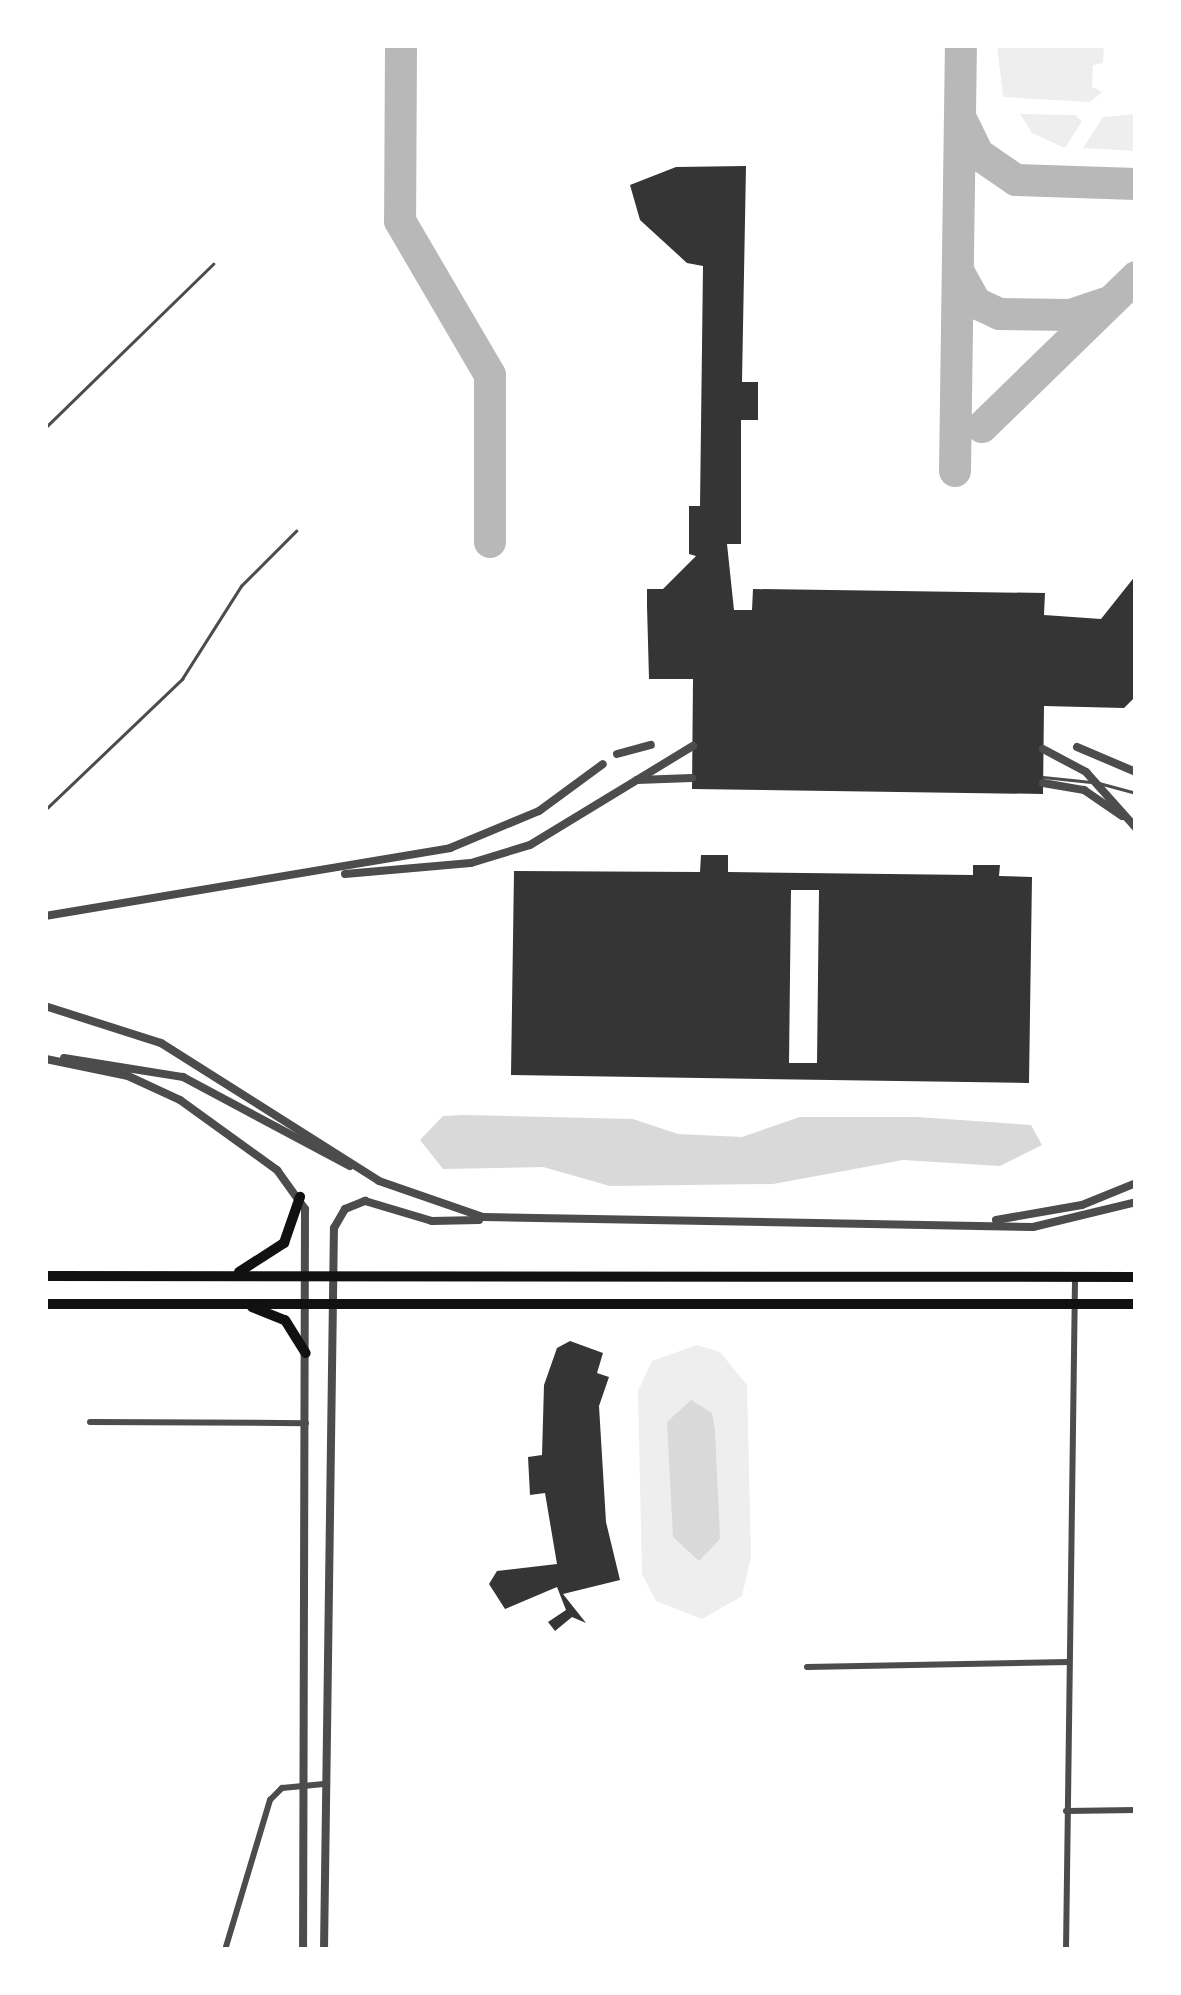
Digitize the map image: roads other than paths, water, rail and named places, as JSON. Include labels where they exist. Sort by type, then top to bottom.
[{"type":"main road","points":[[230,1276],[280,1247],[300,1196]]},
{"type":"main road","points":[[45,1276],[1136,1277]]},
{"type":"main road","points":[[237,1303],[281,1316],[306,1353]]},
{"type":"main road","points":[[45,1304],[1136,1304]]},
{"type":"street","points":[[617,754],[651,745]]},
{"type":"street","points":[[45,916],[335,874],[492,858],[596,809],[692,746]]},
{"type":"street","points":[[1077,748],[1136,772]]},
{"type":"street","points":[[1043,749],[1086,772],[1133,824]]},
{"type":"street","points":[[335,874],[488,836],[599,769]]},
{"type":"street","points":[[635,780],[692,778]]},
{"type":"street","points":[[1043,780],[1084,790],[1133,824]]},
{"type":"street","points":[[45,1006],[178,1052],[363,1172]]},
{"type":"street","points":[[46,1059],[170,1072],[428,1203],[503,1220]]},
{"type":"street","points":[[46,1059],[166,1092],[247,1146],[300,1196],[307,1275],[303,1950]]},
{"type":"street","points":[[987,1221],[1071,1208],[1136,1183]]},
{"type":"street","points":[[324,1950],[336,1221],[358,1202],[432,1221],[987,1221],[1044,1226],[1136,1202]]},
{"type":"street","points":[[1066,1950],[1076,1276]]},
{"type":"street","points":[[90,1422],[306,1422]]},
{"type":"street","points":[[807,1667],[1069,1662]]},
{"type":"street","points":[[226,1950],[270,1800],[303,1786],[324,1784]]},
{"type":"street","points":[[1066,1811],[1136,1810]]},
{"type":"lane","points":[[45,428],[213,264]]},
{"type":"lane","points":[[45,810],[182,678],[240,586],[296,532]]},
{"type":"lane","points":[[1043,780],[1136,793]]}]
